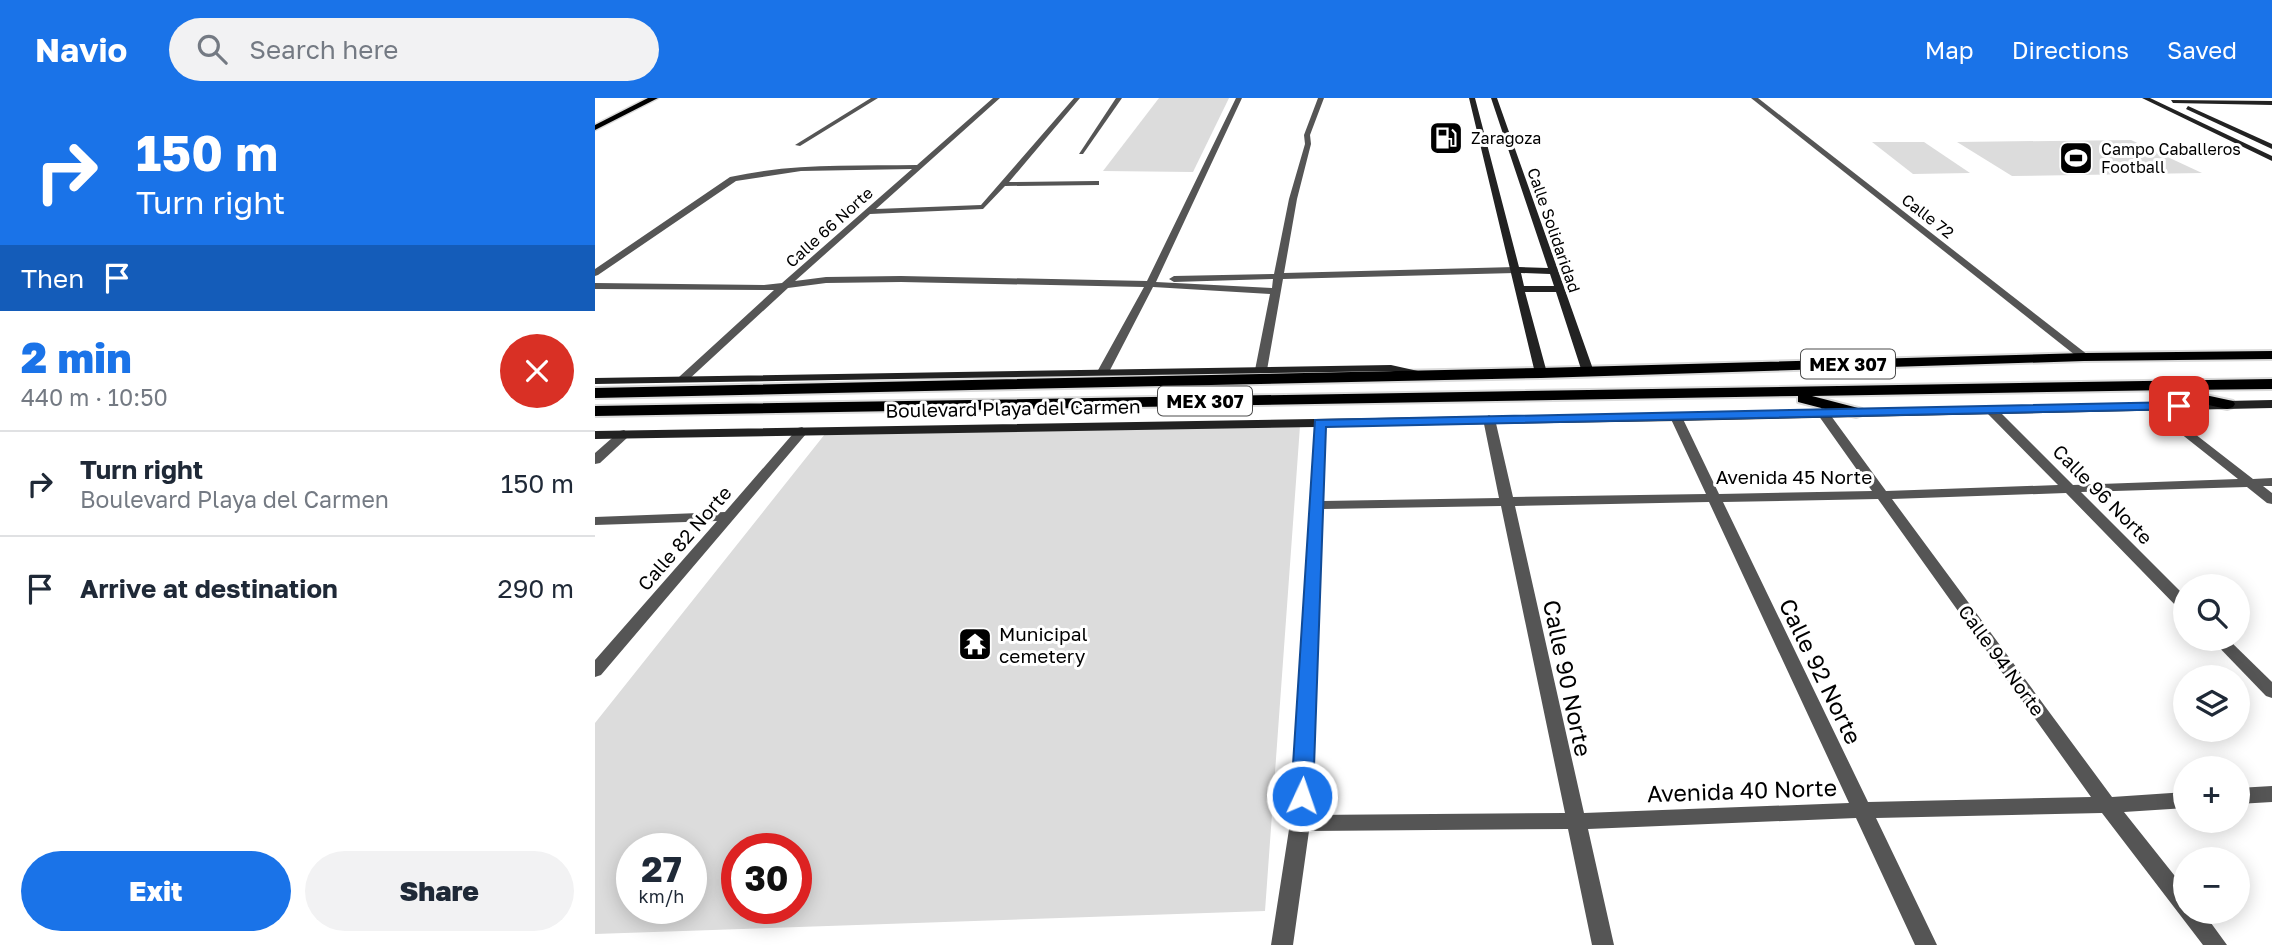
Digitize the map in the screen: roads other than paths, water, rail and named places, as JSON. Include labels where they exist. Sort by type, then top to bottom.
[{"type":"highway","name":"MEX 307","points":[[595,393],[1588,372],[2084,356],[2272,355]]},
{"type":"highway","name":"MEX 307","points":[[595,411],[2272,384]]},
{"type":"highway","points":[[2145,387],[2227,404]]},
{"type":"highway","points":[[1779,392],[1856,412]]},
{"type":"highway","points":[[595,422],[1385,405],[1417,398]]},
{"type":"main road","points":[[595,128],[654,98]]},
{"type":"main road","points":[[1472,98],[1541,373]]},
{"type":"main road","name":"Calle Solidaridad","points":[[1494,98],[1588,372]]},
{"type":"main road","points":[[2145,98],[2272,159]]},
{"type":"main road","points":[[2170,100],[2272,103]]},
{"type":"main road","points":[[2170,100],[2272,147]]},
{"type":"main road","points":[[2222,135],[2246,135]]},
{"type":"main road","points":[[1515,270],[1553,271]]},
{"type":"main road","points":[[1520,289],[1559,289]]},
{"type":"main road","name":"Boulevard Playa del Carmen","points":[[595,381],[1391,368],[1425,375]]},
{"type":"main road","name":"Boulevard Playa del Carmen","points":[[595,435],[2272,404]]},
{"type":"street","points":[[798,145],[876,98]]},
{"type":"street","name":"Calle 66 Norte","points":[[683,379],[866,212],[997,98]]},
{"type":"street","points":[[866,212],[983,207],[1006,184],[1077,98]]},
{"type":"street","points":[[1081,153],[1119,98]]},
{"type":"street","points":[[1103,372],[1239,98]]},
{"type":"street","points":[[1261,370],[1293,199],[1308,145],[1307,135],[1321,98]]},
{"type":"street","name":"Calle 72","points":[[1754,98],[2084,356]]},
{"type":"street","points":[[595,273],[733,179],[758,172],[786,170],[918,167]]},
{"type":"street","points":[[1006,184],[1096,183]]},
{"type":"street","points":[[1150,282],[1278,275],[1515,270]]},
{"type":"street","points":[[595,286],[764,288],[826,280],[1061,280],[1150,282],[1276,291]]},
{"type":"street","points":[[2155,407],[2272,500]]},
{"type":"street","name":"Calle 96 Norte","points":[[1992,411],[2173,593]]},
{"type":"street","name":"Calle 94 Norte","points":[[1822,412],[2107,805],[2173,889]]},
{"type":"street","name":"Calle 92 Norte","points":[[1677,417],[1926,945]]},
{"type":"street","name":"Calle 90 Norte","points":[[1489,419],[1603,945]]},
{"type":"street","points":[[1282,945],[1300,823],[1319,423]]},
{"type":"street","name":"Calle 82 Norte","points":[[595,671],[802,431]]},
{"type":"street","points":[[595,460],[624,434]]},
{"type":"street","name":"Avenida 45 Norte","points":[[1316,505],[1882,495],[2272,482]]},
{"type":"street","points":[[595,521],[727,516]]},
{"type":"street","points":[[2231,651],[2272,692]]},
{"type":"street","points":[[2250,795],[2272,794]]},
{"type":"street","name":"Avenida 40 Norte","points":[[1300,823],[1575,821],[2173,801]]},
{"type":"street","points":[[2199,924],[2216,945]]},
{"type":"place","name":"Zaragoza","points":[[1446,138]]},
{"type":"place","name":"Campo Caballeros Football","points":[[2076,158]]},
{"type":"place","name":"Municipal cemetery","points":[[975,644]]}]
